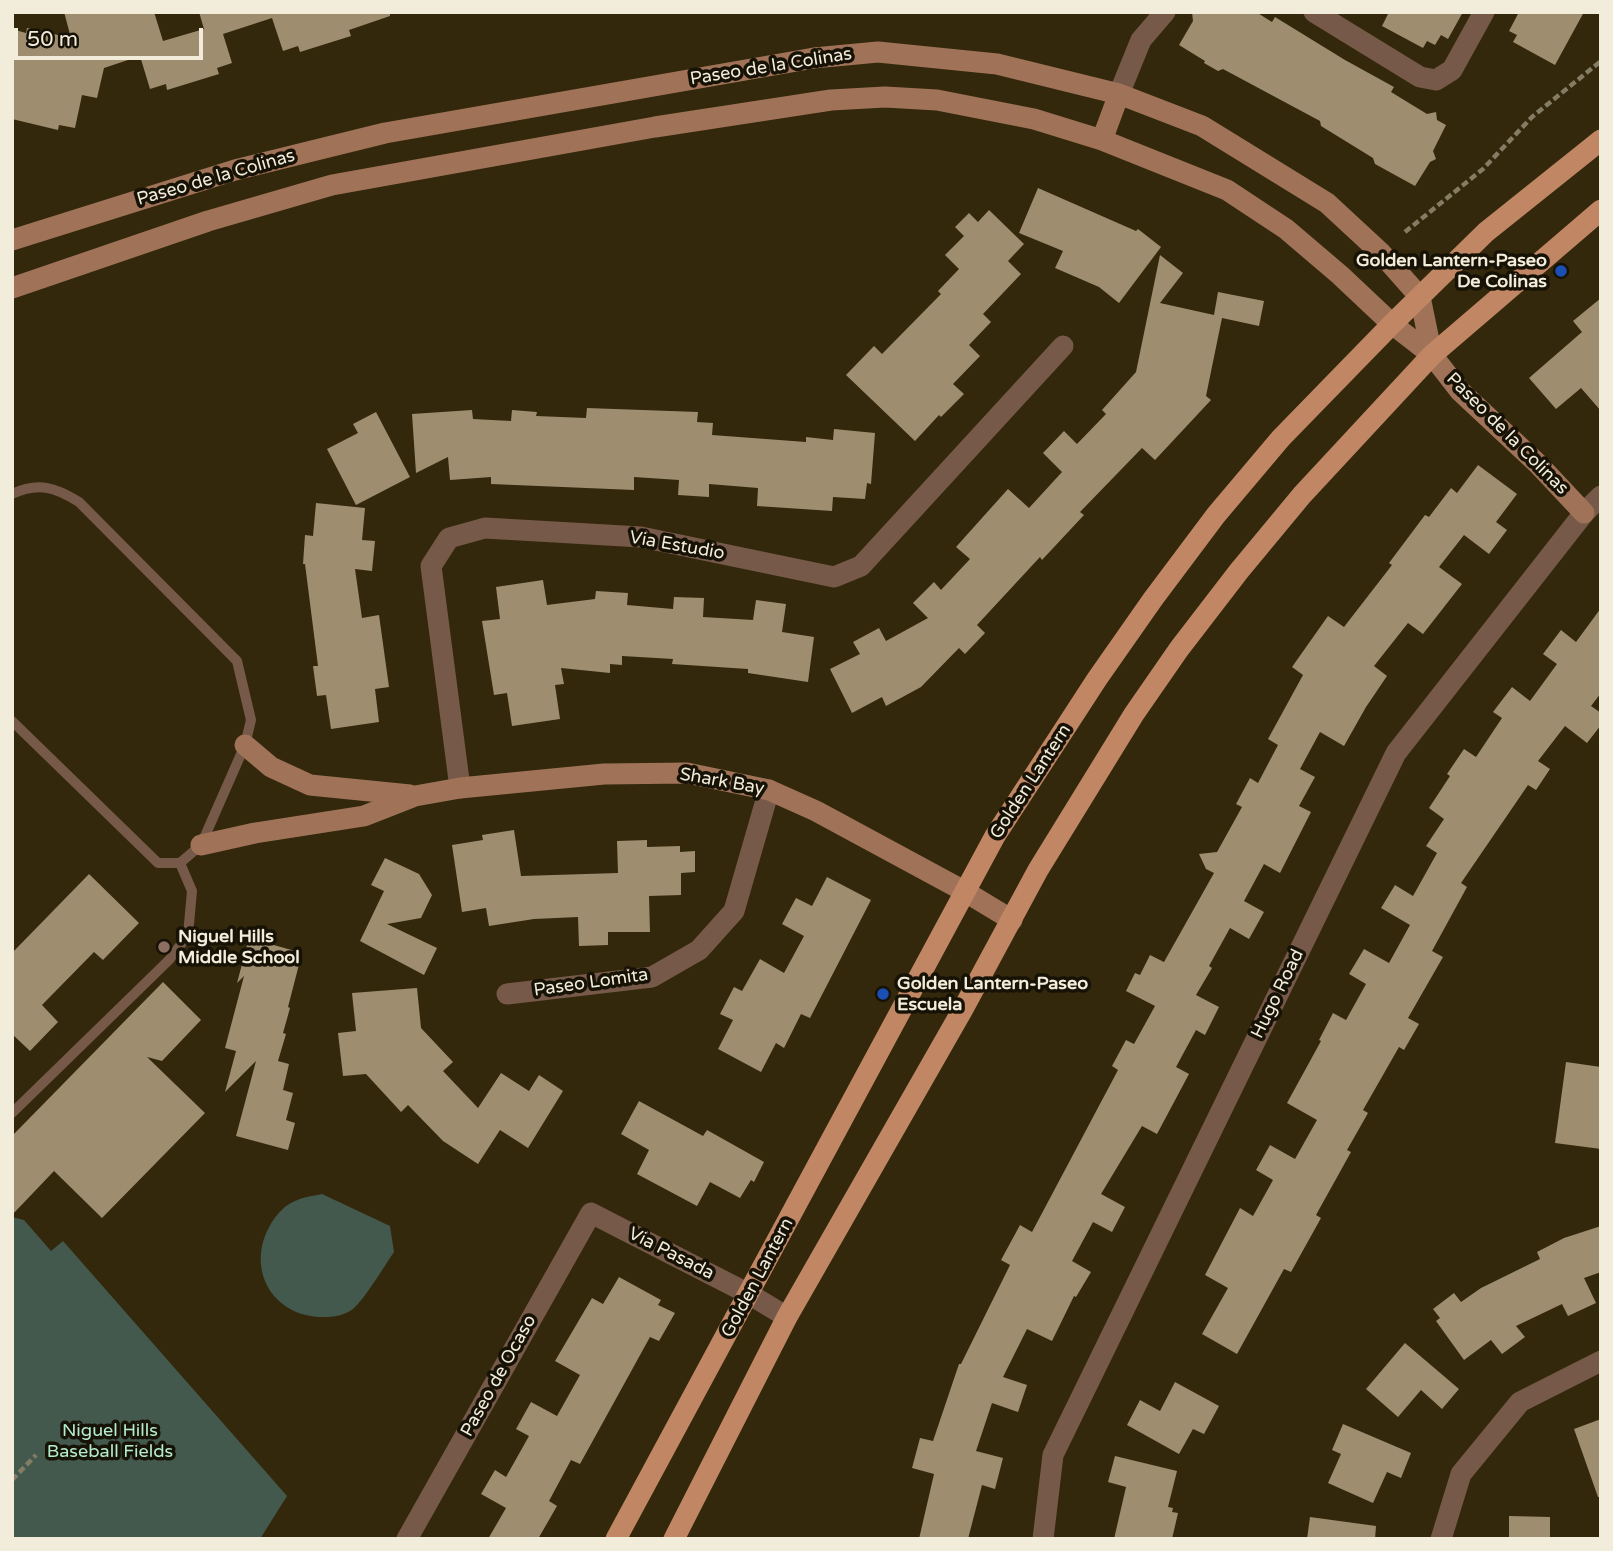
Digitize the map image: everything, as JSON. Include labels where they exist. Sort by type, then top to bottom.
[{"type":"main road","name":"Paseo de la Colinas","points":[[12,240],[235,170],[385,133],[814,58],[878,52],[933,56],[997,64],[1119,94],[1202,126],[1327,203],[1387,259],[1420,297],[1432,355]]},
{"type":"main road","points":[[1102,140],[1119,94]]},
{"type":"main road","name":"Paseo de la Colinas","points":[[12,288],[208,220],[332,185],[655,127],[831,100],[886,97],[937,100],[1034,119],[1102,140],[1227,190],[1286,229],[1392,324],[1432,355],[1460,391],[1538,464],[1584,513]]},
{"type":"main road","name":"Golden Lantern","points":[[616,1539],[964,891],[995,836],[1097,679],[1216,515],[1281,439],[1486,232],[1601,140]]},
{"type":"main road","points":[[674,1539],[788,1317],[1082,796],[1179,649],[1302,495],[1432,355],[1601,210]]},
{"type":"main road","points":[[245,745],[271,766],[310,785],[415,796]]},
{"type":"main road","name":"Shark Bay","points":[[415,796],[460,788],[604,774],[687,773],[769,790],[816,811],[1012,920]]},
{"type":"main road","points":[[201,845],[255,833],[364,816],[415,796]]},
{"type":"street","points":[[1119,94],[1141,40],[1165,12]]},
{"type":"street","points":[[1314,12],[1420,77],[1436,80],[1452,70],[1484,12]]},
{"type":"street","name":"Via Estudio","points":[[460,788],[432,566],[449,538],[485,528],[641,537],[834,577],[861,566],[1063,346]]},
{"type":"street","name":"Hugo Road","points":[[1043,1539],[1053,1455],[1396,753],[1584,513],[1601,496]]},
{"type":"street","name":"Paseo Lomita","points":[[507,994],[652,977],[699,950],[734,911],[769,790]]},
{"type":"street","name":"Via Pasada","points":[[591,1213],[749,1294],[788,1317]]},
{"type":"street","name":"Paseo de Ocaso","points":[[407,1539],[591,1213]]},
{"type":"street","points":[[1441,1539],[1461,1474],[1520,1402],[1601,1361]]},
{"type":"lane","points":[[12,494],[28,486],[59,489],[79,502],[237,660],[251,720],[245,745],[201,845],[180,863],[158,863],[12,721]]},
{"type":"lane","points":[[12,1113],[169,960],[188,935],[192,891],[180,863]]},
{"type":"path","points":[[1405,232],[1482,169],[1532,117],[1601,61]]},
{"type":"path","points":[[12,1480],[36,1455]]},
{"type":"green space","points":[[322,1194],[390,1226],[394,1252],[358,1304],[348,1312],[331,1317],[309,1316],[292,1310],[268,1288],[262,1273],[264,1239],[272,1222],[288,1205]]},
{"type":"green space","name":"Niguel Hills Baseball Fields","points":[[12,1217],[24,1220],[51,1251],[63,1241],[287,1496],[260,1539],[12,1539]]},
{"type":"building","points":[[64,12],[154,12],[163,41],[204,29],[199,12],[390,12],[390,16],[349,30],[351,36],[300,52],[298,46],[283,51],[272,18],[223,34],[232,63],[217,68],[219,74],[167,90],[166,84],[150,89],[140,56],[104,68],[97,98],[82,95],[75,128],[59,125],[58,130],[12,119],[12,29],[26,33],[27,28],[71,38]]},
{"type":"building","points":[[1192,12],[1256,12],[1272,22],[1275,17],[1394,87],[1391,92],[1427,114],[1436,112],[1437,120],[1446,125],[1433,151],[1436,159],[1430,162],[1415,186],[1375,164],[1373,158],[1321,126],[1320,121],[1223,69],[1218,71],[1204,63],[1205,61],[1179,45],[1193,21]]},
{"type":"building","points":[[1389,12],[1463,12],[1448,39],[1441,35],[1435,45],[1427,41],[1423,48],[1382,26]]},
{"type":"building","points":[[1519,12],[1584,12],[1555,65],[1513,42],[1517,35],[1509,31]]},
{"type":"building","points":[[1038,188],[1136,231],[1138,229],[1161,247],[1119,303],[1099,287],[1055,268],[1063,251],[1019,233]]},
{"type":"building","points":[[989,210],[1024,244],[1008,261],[1021,274],[983,314],[991,322],[969,345],[980,356],[953,384],[964,394],[941,417],[939,415],[915,441],[846,375],[874,346],[882,354],[941,294],[938,291],[959,269],[945,255],[964,236],[955,227],[969,213],[978,222]]},
{"type":"building","points":[[1160,255],[1183,273],[1160,303],[1214,315],[1218,292],[1264,301],[1259,326],[1222,318],[1206,396],[1211,400],[1155,460],[1142,448],[1080,512],[1084,515],[1042,560],[1040,557],[977,625],[985,633],[965,654],[959,648],[921,687],[886,706],[882,697],[852,713],[830,669],[860,654],[853,642],[879,628],[886,641],[928,618],[913,603],[934,582],[941,590],[970,559],[956,547],[1008,489],[1029,508],[1062,472],[1043,453],[1064,431],[1077,444],[1106,414],[1102,410],[1136,372]]},
{"type":"building","points":[[1601,298],[1601,411],[1581,388],[1556,409],[1529,378],[1582,332],[1573,321]]},
{"type":"building","points":[[587,408],[698,412],[697,422],[713,423],[712,435],[806,442],[806,437],[833,440],[834,429],[875,433],[871,484],[867,483],[865,499],[833,497],[832,511],[757,506],[758,488],[709,484],[709,497],[678,495],[679,480],[634,477],[634,490],[491,484],[491,477],[450,480],[448,457],[416,473],[412,414],[472,410],[473,419],[511,421],[512,410],[537,412],[536,416],[586,418]]},
{"type":"building","points":[[376,412],[410,477],[356,505],[327,449],[358,433],[353,424]]},
{"type":"building","points":[[1478,465],[1517,494],[1496,522],[1507,530],[1489,554],[1464,535],[1439,567],[1462,584],[1423,634],[1408,623],[1374,666],[1387,676],[1344,746],[1320,732],[1300,769],[1315,777],[1299,806],[1311,812],[1280,873],[1264,864],[1244,901],[1264,912],[1249,939],[1230,928],[1196,995],[1219,1007],[1205,1035],[1196,1030],[1176,1067],[1189,1074],[1157,1134],[1142,1126],[1101,1194],[1125,1207],[1112,1232],[1093,1222],[1072,1261],[1091,1272],[1076,1297],[1074,1296],[1052,1341],[1027,1329],[1003,1377],[1027,1385],[1018,1412],[992,1403],[976,1451],[1003,1458],[995,1489],[982,1485],[968,1539],[919,1539],[934,1474],[912,1468],[920,1438],[933,1441],[959,1364],[1010,1265],[1001,1260],[1020,1225],[1032,1232],[1118,1070],[1112,1066],[1126,1040],[1134,1044],[1155,1006],[1126,991],[1135,973],[1140,975],[1150,955],[1164,962],[1214,873],[1206,869],[1199,854],[1217,852],[1242,807],[1236,804],[1250,778],[1258,783],[1278,745],[1268,739],[1303,675],[1292,667],[1328,616],[1344,627],[1392,565],[1389,563],[1425,515],[1429,517],[1451,488],[1457,493]]},
{"type":"building","points":[[316,503],[365,508],[362,540],[375,541],[372,571],[355,569],[362,618],[379,615],[389,687],[375,689],[379,722],[331,729],[326,695],[317,696],[313,666],[318,666],[303,564],[305,535],[313,536]]},
{"type":"building","points":[[543,580],[547,605],[595,599],[596,591],[628,593],[627,605],[673,609],[674,597],[704,598],[703,617],[753,620],[756,600],[786,604],[782,632],[814,637],[808,682],[748,673],[748,669],[672,664],[673,659],[622,656],[622,665],[610,664],[610,673],[561,668],[564,684],[555,685],[560,719],[512,726],[507,693],[494,695],[482,621],[500,619],[496,587]]},
{"type":"building","points":[[1601,608],[1601,693],[1591,706],[1601,713],[1601,725],[1587,743],[1565,726],[1538,761],[1550,769],[1536,790],[1528,785],[1461,883],[1467,887],[1432,951],[1443,957],[1408,1018],[1419,1024],[1404,1050],[1399,1047],[1363,1110],[1368,1113],[1347,1150],[1351,1152],[1316,1215],[1321,1218],[1291,1272],[1284,1269],[1237,1354],[1202,1334],[1228,1288],[1205,1275],[1240,1208],[1253,1216],[1273,1180],[1256,1170],[1270,1145],[1295,1159],[1317,1120],[1287,1103],[1333,1013],[1346,1020],[1366,984],[1349,974],[1364,949],[1389,963],[1410,925],[1381,908],[1395,885],[1413,896],[1437,853],[1426,846],[1444,819],[1429,808],[1464,749],[1476,757],[1502,718],[1493,712],[1512,687],[1530,701],[1557,664],[1543,654],[1561,630],[1576,642]]},
{"type":"building","points":[[514,830],[521,876],[618,873],[617,841],[647,840],[647,847],[680,846],[680,852],[695,851],[695,872],[681,873],[681,895],[649,896],[650,932],[608,932],[608,945],[579,946],[578,917],[534,919],[489,926],[486,908],[462,912],[452,845],[483,840],[482,835]]},
{"type":"building","points":[[385,858],[419,874],[432,895],[421,918],[387,924],[437,948],[424,975],[360,941],[384,891],[371,885]]},
{"type":"building","points":[[89,874],[139,923],[103,960],[94,952],[42,1005],[58,1022],[30,1051],[12,1034],[12,953]]},
{"type":"building","points":[[827,877],[871,900],[810,1018],[801,1014],[784,1048],[776,1043],[761,1072],[718,1049],[733,1020],[720,1014],[734,987],[742,991],[760,959],[784,973],[804,936],[782,924],[796,898],[812,906]]},
{"type":"building","points":[[249,938],[302,953],[278,1061],[289,1064],[283,1090],[293,1093],[286,1120],[295,1123],[288,1150],[236,1136],[256,1061],[225,1092],[236,1051],[225,1048],[244,976],[237,983]]},
{"type":"building","points":[[163,982],[201,1020],[162,1061],[147,1057],[205,1113],[102,1218],[54,1171],[12,1215],[12,1136]]},
{"type":"building","points":[[417,988],[421,1028],[453,1062],[443,1071],[478,1108],[501,1073],[529,1091],[539,1075],[563,1091],[528,1148],[500,1130],[478,1164],[443,1141],[408,1105],[401,1112],[366,1074],[343,1076],[338,1033],[356,1031],[352,993]]},
{"type":"building","points":[[1566,1062],[1601,1067],[1601,1149],[1555,1143]]},
{"type":"building","points":[[639,1101],[703,1136],[707,1130],[764,1162],[754,1182],[751,1180],[740,1198],[710,1182],[697,1206],[637,1174],[649,1150],[621,1134]]},
{"type":"building","points":[[1601,1226],[1601,1272],[1584,1278],[1596,1303],[1568,1316],[1562,1304],[1516,1326],[1525,1337],[1502,1354],[1491,1340],[1464,1360],[1436,1321],[1440,1318],[1433,1309],[1454,1293],[1461,1302],[1481,1288],[1540,1259],[1537,1252],[1564,1238]]},
{"type":"building","points":[[619,1277],[661,1300],[658,1305],[675,1313],[659,1341],[650,1337],[580,1464],[571,1460],[549,1501],[557,1506],[538,1539],[488,1539],[506,1508],[481,1494],[495,1470],[506,1477],[529,1436],[516,1429],[531,1402],[557,1416],[580,1375],[555,1361],[592,1298],[603,1304]]},
{"type":"building","points":[[1405,1343],[1459,1389],[1442,1409],[1421,1390],[1398,1417],[1366,1389]]},
{"type":"building","points":[[1175,1382],[1219,1406],[1204,1434],[1193,1429],[1179,1454],[1127,1425],[1140,1400],[1160,1411]]},
{"type":"building","points":[[1601,1419],[1601,1497],[1598,1497],[1574,1429]]},
{"type":"building","points":[[1343,1424],[1411,1453],[1401,1478],[1387,1472],[1373,1503],[1328,1483],[1341,1454],[1332,1450]]},
{"type":"building","points":[[1115,1456],[1177,1471],[1168,1507],[1173,1508],[1172,1512],[1178,1513],[1172,1539],[1114,1539],[1126,1487],[1108,1482]]},
{"type":"building","points":[[1509,1516],[1550,1517],[1550,1539],[1509,1539]]},
{"type":"building","points":[[1310,1517],[1376,1526],[1375,1539],[1307,1539]]},
{"type":"place","name":"Golden Lantern-Paseo De Colinas","points":[[1561,271]]},
{"type":"place","name":"Niguel Hills Middle School","points":[[164,947]]},
{"type":"place","name":"Golden Lantern-Paseo Escuela","points":[[883,994]]}]
